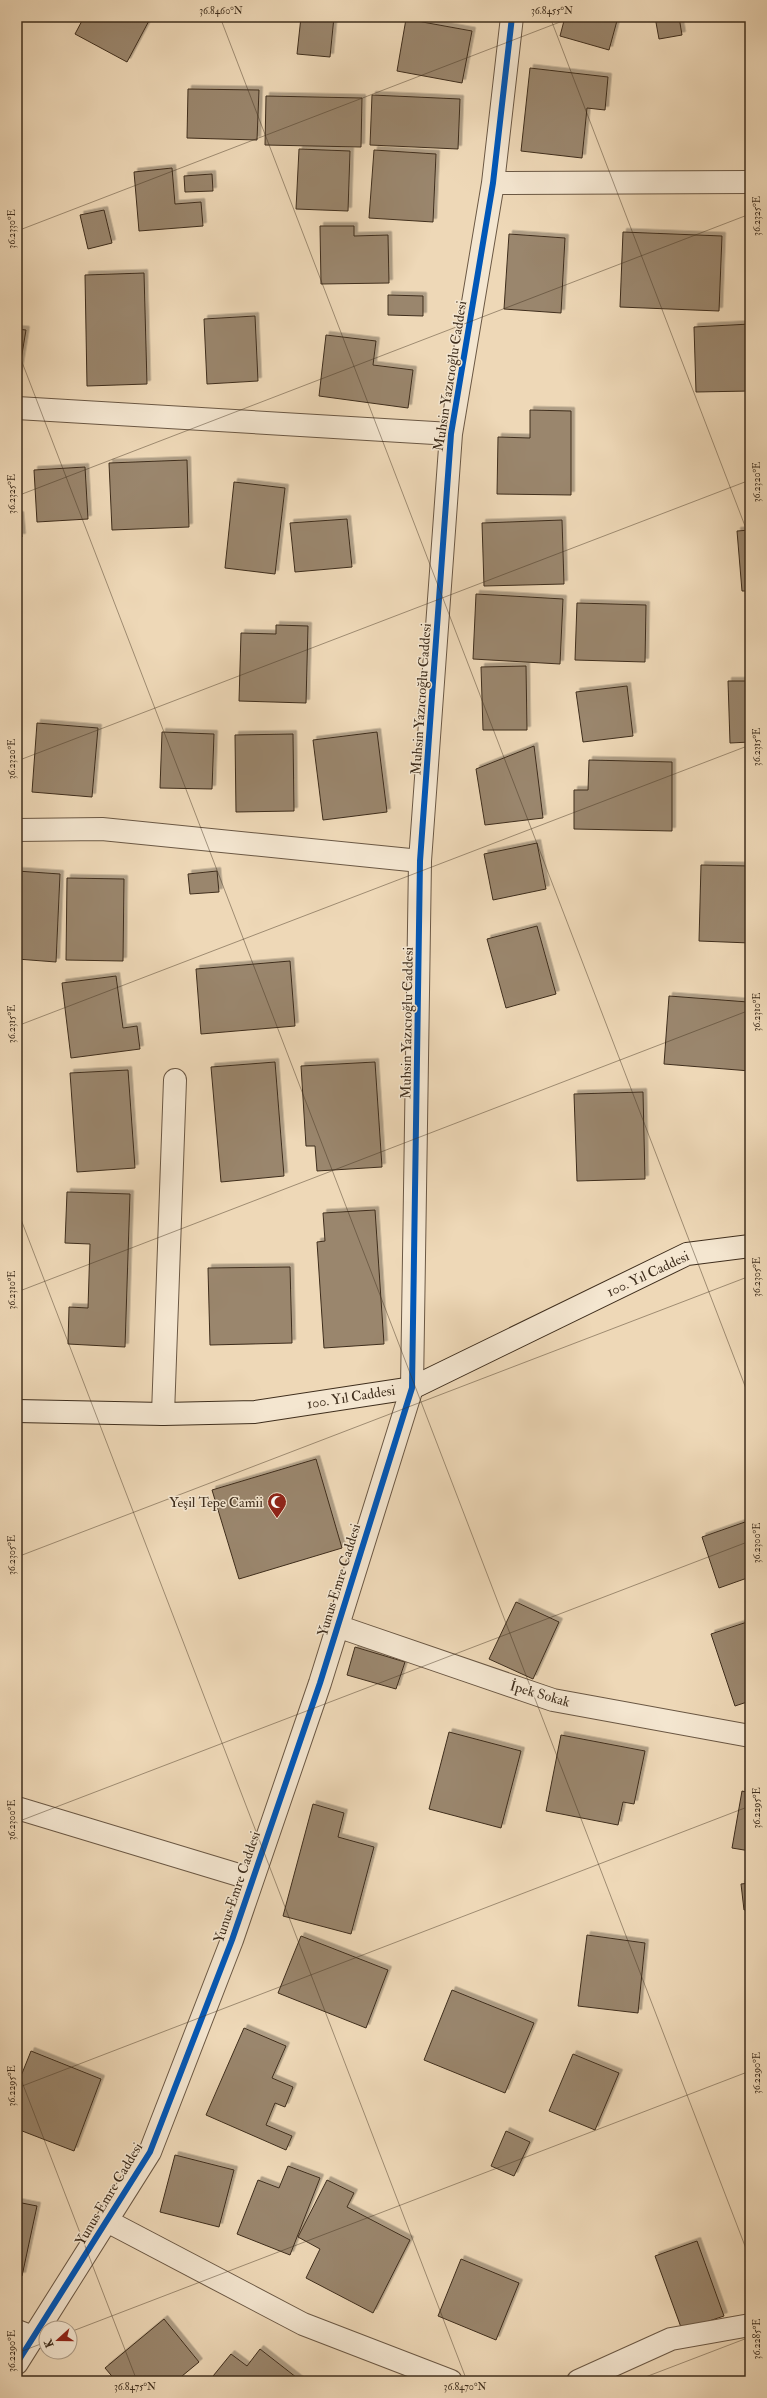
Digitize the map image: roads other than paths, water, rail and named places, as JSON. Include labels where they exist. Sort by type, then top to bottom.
[{"type":"street","name":"Muhsin Yazıcıoğlu Caddesi","points":[[412,1388],[420,861],[451,434],[493,182],[512,17]]},
{"type":"street","points":[[493,182],[750,182]]},
{"type":"street","points":[[17,408],[451,434]]},
{"type":"street","points":[[17,830],[102,829],[420,861]]},
{"type":"street","points":[[163,1414],[175,1080]]},
{"type":"street","name":"100. Yıl Caddesi","points":[[17,1411],[163,1414],[255,1412],[412,1388],[687,1254],[750,1246]]},
{"type":"street","name":"Yunus Emre Caddesi","points":[[17,2363],[26,2335],[107,2221],[150,2152],[232,1940],[320,1683],[412,1388]]},
{"type":"street","name":"İpek Sokak","points":[[337,1626],[553,1700],[750,1736]]},
{"type":"street","points":[[17,1808],[252,1879]]},
{"type":"street","points":[[107,2221],[303,2324],[451,2381]]},
{"type":"street","points":[[578,2381],[671,2339],[750,2325]]},
{"type":"place","name":"Yeşil Tepe Camii","points":[[277,1519]]}]
